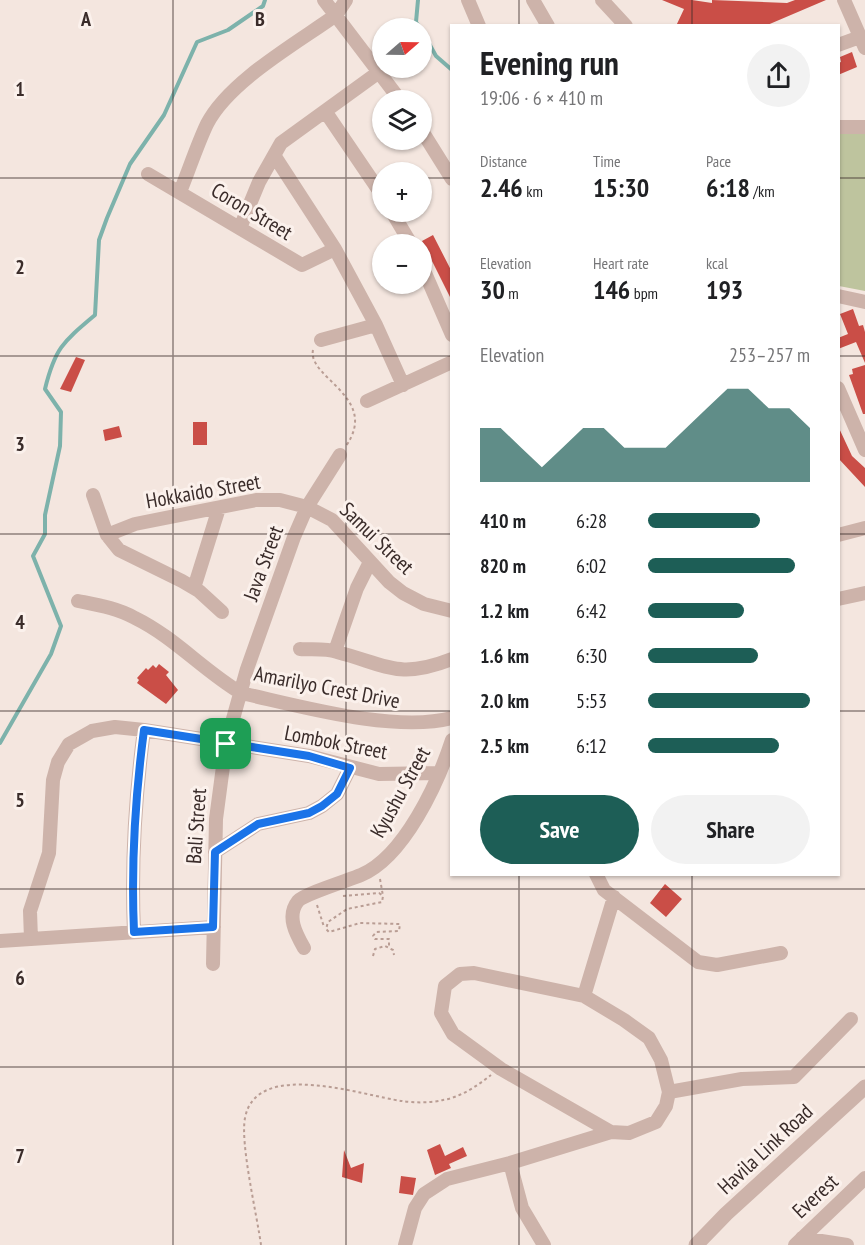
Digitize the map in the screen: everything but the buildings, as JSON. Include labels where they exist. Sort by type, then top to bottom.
[{"type":"street","points":[[324,0],[372,63]]},
{"type":"street","points":[[180,192],[208,123],[222,102],[237,86],[336,15],[346,0]]},
{"type":"street","points":[[468,0],[478,24]]},
{"type":"street","points":[[533,0],[547,24]]},
{"type":"street","points":[[602,0],[624,24]]},
{"type":"street","points":[[840,45],[863,42],[844,0]]},
{"type":"street","points":[[240,228],[259,182],[281,143],[372,77]]},
{"type":"street","points":[[325,111],[372,180]]},
{"type":"street","points":[[840,127],[865,127]]},
{"type":"street","points":[[432,147],[450,176]]},
{"type":"street","points":[[274,154],[335,249],[404,385]]},
{"type":"street","name":"Coron Street","points":[[148,174],[302,265],[335,249]]},
{"type":"street","points":[[432,289],[450,330]]},
{"type":"street","points":[[840,296],[865,302]]},
{"type":"street","points":[[321,340],[375,325]]},
{"type":"street","points":[[367,401],[450,363]]},
{"type":"street","points":[[840,393],[865,450]]},
{"type":"street","name":"Java Street","points":[[241,693],[290,548],[307,507],[340,455]]},
{"type":"street","points":[[93,495],[107,535],[119,550],[194,588],[222,612]]},
{"type":"street","name":"Hokkaido Street","points":[[107,535],[135,524],[256,500],[280,500],[307,507]]},
{"type":"street","name":"Samui Street","points":[[307,507],[332,520],[370,562],[403,593],[424,604],[450,610]]},
{"type":"street","points":[[194,588],[219,508]]},
{"type":"street","points":[[840,534],[865,528]]},
{"type":"street","points":[[335,651],[357,588],[370,562]]},
{"type":"street","points":[[840,599],[865,593]]},
{"type":"street","name":"Amarilyo Crest Drive","points":[[78,601],[110,607],[135,618],[166,636],[221,681],[241,693],[396,722],[434,722],[450,718]]},
{"type":"street","points":[[300,649],[335,651],[376,666],[398,670],[429,667],[450,660]]},
{"type":"street","name":"Bali Street","points":[[213,964],[218,796],[226,744],[241,693]]},
{"type":"street","name":"Lombok Street","points":[[31,939],[30,911],[48,853],[53,780],[58,762],[69,744],[92,731],[115,727],[144,730],[309,756],[379,774],[438,773]]},
{"type":"street","points":[[134,932],[131,870],[134,801],[144,730]]},
{"type":"street","name":"Kyushu Street","points":[[304,948],[294,930],[293,910],[299,899],[365,874],[394,852],[409,829],[450,745]]},
{"type":"street","points":[[215,852],[258,824],[309,813],[322,806],[337,794],[350,768]]},
{"type":"street","points":[[597,876],[604,890],[698,962],[717,965],[781,953]]},
{"type":"street","points":[[584,996],[614,897]]},
{"type":"street","points":[[0,941],[213,927]]},
{"type":"street","points":[[405,1245],[408,1224],[424,1194],[447,1179],[510,1163],[611,1132],[629,1133],[656,1122],[666,1106],[669,1092],[662,1060],[649,1038],[584,996],[474,973],[460,974],[446,986],[441,1012],[453,1034],[501,1068],[611,1132]]},
{"type":"street","points":[[669,1092],[742,1079],[794,1077],[851,1019]]},
{"type":"street","name":"Havila Link Road","points":[[696,1245],[726,1214],[865,1087]]},
{"type":"street","points":[[510,1163],[522,1208],[544,1245]]},
{"type":"street","name":"Everest","points":[[798,1242],[865,1178]]},
{"type":"street","points":[[798,1242],[847,1245]]},
{"type":"path","points":[[321,340],[312,351],[313,361],[319,370],[346,394],[354,422],[351,439],[340,455]]},
{"type":"path","points":[[324,927],[335,915],[361,906],[379,904],[383,896],[376,865]]},
{"type":"path","points":[[383,896],[379,893],[341,896],[319,892],[324,927],[329,932],[360,923],[400,924],[399,931],[376,932],[373,936],[375,939],[389,939],[389,946],[394,955]]},
{"type":"path","points":[[373,956],[375,949],[389,946]]},
{"type":"path","points":[[261,1245],[246,1142],[245,1118],[254,1101],[271,1088],[305,1083],[403,1101],[443,1101],[472,1089],[501,1068]]},
{"type":"green space","points":[[840,132],[865,132],[865,291],[840,286]]},
{"type":"waterway","points":[[0,743],[51,654],[61,626],[33,556],[45,534],[45,515],[60,446],[61,412],[45,389],[53,364],[68,339],[95,315],[99,240],[107,218],[130,164],[164,115],[197,42],[228,30],[263,6],[265,0]]},
{"type":"waterway","points":[[416,18],[418,0]]},
{"type":"waterway","points":[[432,49],[436,56],[450,68]]},
{"type":"route","points":[[144,730],[226,744],[309,756],[350,768],[337,794],[322,806],[309,813],[258,824],[215,852],[213,927],[134,932],[131,870],[134,801],[144,730]]}]
